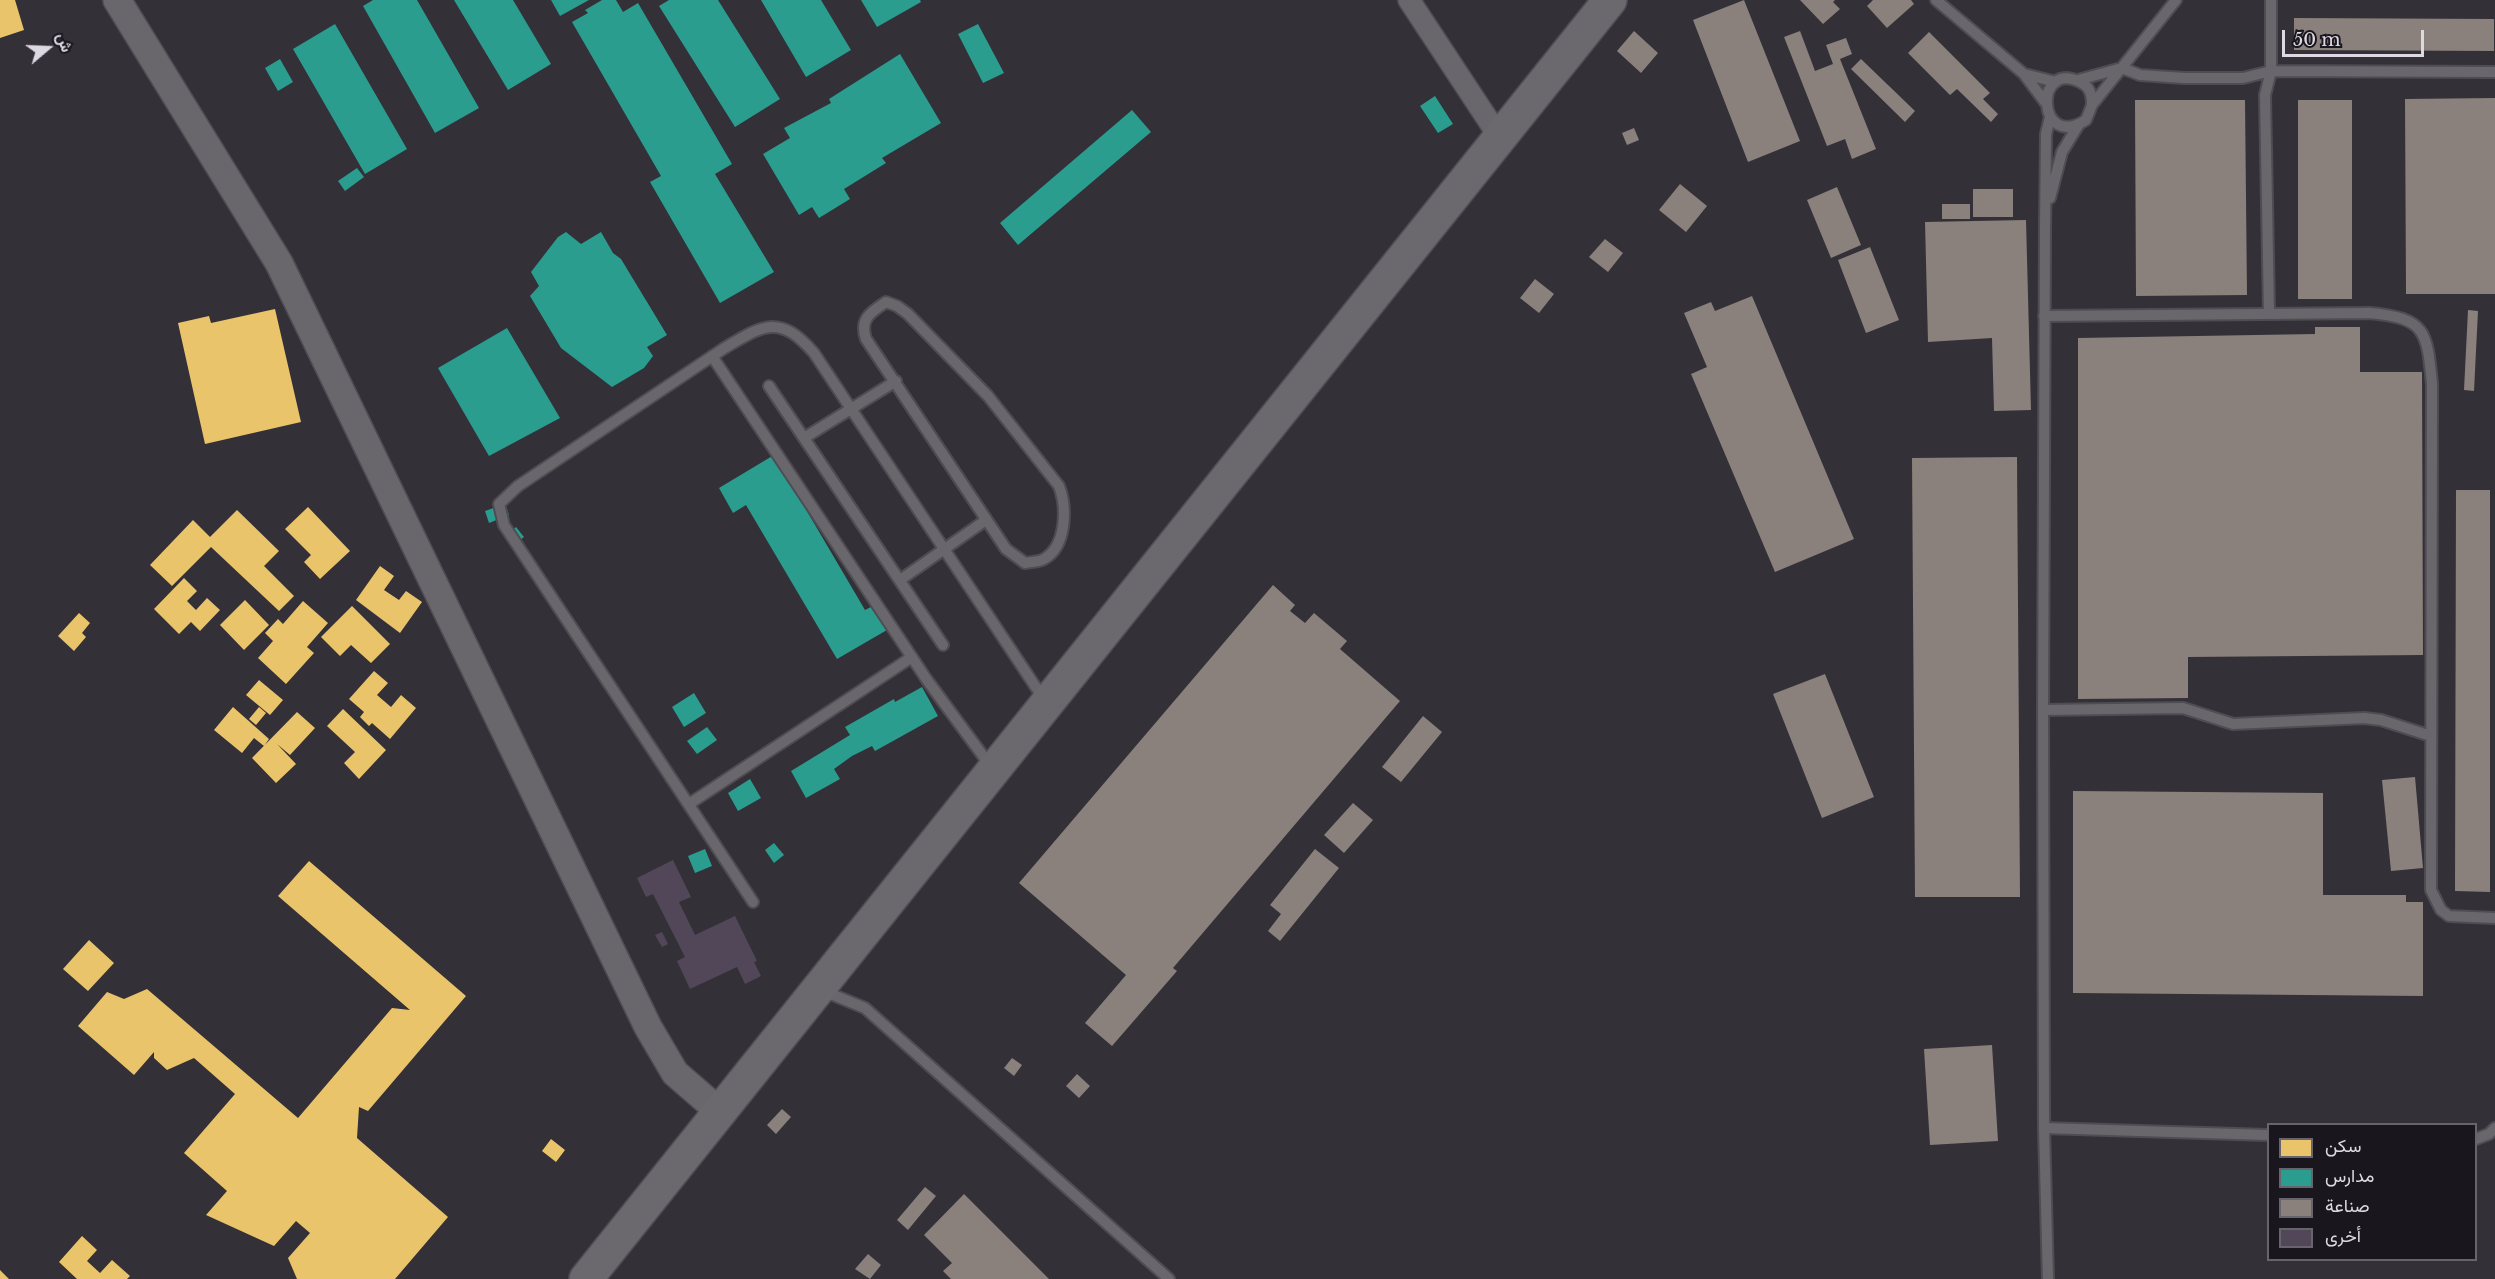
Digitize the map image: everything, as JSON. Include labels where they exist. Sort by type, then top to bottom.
[{"type":"main road","points":[[586,1279],[1610,0]]},
{"type":"street","points":[[117,0],[279,263],[648,1027],[675,1073],[720,1112]]},
{"type":"street","points":[[1408,0],[1500,138]]},
{"type":"lane","points":[[1936,0],[2024,74],[2045,102],[2050,117],[2046,134],[2043,710],[2044,1128],[2048,1279]]},
{"type":"lane","points":[[2045,230],[2057,167],[2062,153],[2079,124],[2090,113],[2092,105],[2176,0]]},
{"type":"lane","points":[[2269,313],[2265,95],[2271,71],[2271,0]]},
{"type":"lane","points":[[2045,102],[2047,94],[2056,82],[2063,79],[2078,80],[2122,68],[2140,75],[2184,78],[2243,78],[2271,71],[2495,72]]},
{"type":"lane","points":[[2024,74],[2056,82]]},
{"type":"lane","points":[[2078,80],[2089,90],[2092,105]]},
{"type":"lane","points":[[2050,117],[2063,126],[2079,124]]},
{"type":"lane","points":[[886,302],[908,314],[988,396],[1059,486],[1065,500],[1063,526],[1054,550],[1043,560],[1025,563],[1006,549],[896,381],[866,339],[862,329],[863,322],[871,312],[886,302]]},
{"type":"lane","points":[[2044,316],[2340,312],[2399,316],[2413,322],[2423,333],[2429,356],[2432,384],[2431,890],[2440,910],[2449,916],[2495,918]]},
{"type":"lane","points":[[753,902],[504,525],[499,504],[512,490],[712,356],[755,330],[769,325],[780,326],[800,337],[814,353],[1047,703]]},
{"type":"lane","points":[[712,356],[912,657],[993,770]]},
{"type":"lane","points":[[804,438],[896,381]]},
{"type":"lane","points":[[769,386],[943,645]]},
{"type":"lane","points":[[900,580],[986,520]]},
{"type":"lane","points":[[688,804],[912,657]]},
{"type":"lane","points":[[2043,710],[2183,708],[2233,724],[2364,718],[2381,720],[2431,736]]},
{"type":"lane","points":[[818,989],[865,1008],[1169,1279]]},
{"type":"lane","points":[[2044,1128],[2267,1135]]},
{"type":"lane","points":[[2477,1138],[2489,1134],[2495,1128]]},
{"type":"building: سكن","points":[[0,0],[15,0],[24,30],[0,38]]},
{"type":"building: سكن","points":[[275,309],[301,422],[205,444],[178,323],[209,316],[211,323]]},
{"type":"building: سكن","points":[[308,507],[350,551],[320,579],[304,562],[311,555],[285,529]]},
{"type":"building: سكن","points":[[237,510],[279,551],[264,566],[294,596],[279,611],[211,547],[172,586],[150,565],[193,520],[210,537]]},
{"type":"building: سكن","points":[[380,566],[394,576],[384,590],[399,600],[406,591],[422,602],[400,633],[356,600]]},
{"type":"building: سكن","points":[[184,578],[197,591],[187,601],[196,610],[207,598],[220,610],[200,631],[191,622],[179,634],[154,609]]},
{"type":"building: سكن","points":[[245,600],[269,625],[244,650],[220,625]]},
{"type":"building: سكن","points":[[303,601],[328,623],[307,647],[314,653],[286,684],[258,658],[273,641],[265,633],[278,619],[283,624]]},
{"type":"building: سكن","points":[[352,606],[390,644],[371,663],[351,645],[340,656],[321,637]]},
{"type":"building: سكن","points":[[79,613],[90,623],[82,633],[86,637],[74,651],[58,636]]},
{"type":"building: سكن","points":[[374,671],[388,683],[377,695],[391,707],[401,695],[416,708],[390,739],[372,723],[369,726],[360,717],[364,712],[349,699]]},
{"type":"building: سكن","points":[[259,680],[283,700],[270,715],[246,695]]},
{"type":"building: سكن","points":[[233,707],[269,739],[264,746],[254,738],[242,753],[214,730]]},
{"type":"building: سكن","points":[[259,707],[266,713],[256,725],[249,719]]},
{"type":"building: سكن","points":[[343,709],[386,750],[359,779],[344,763],[355,752],[327,726]]},
{"type":"building: سكن","points":[[297,712],[315,728],[290,755],[277,744],[296,764],[276,783],[252,758]]},
{"type":"building: سكن","points":[[309,861],[466,996],[368,1111],[359,1107],[357,1138],[448,1217],[395,1279],[297,1279],[288,1258],[310,1233],[296,1221],[274,1246],[206,1215],[227,1191],[184,1153],[235,1094],[194,1058],[167,1070],[154,1058],[154,1052],[134,1075],[78,1026],[107,992],[124,999],[147,989],[298,1118],[392,1008],[410,1010],[278,896]]},
{"type":"building: سكن","points":[[89,940],[114,963],[88,991],[63,969]]},
{"type":"building: سكن","points":[[551,1139],[565,1150],[556,1162],[542,1151]]},
{"type":"building: سكن","points":[[82,1236],[97,1250],[87,1261],[100,1273],[112,1260],[130,1276],[127,1279],[77,1279],[59,1262]]},
{"type":"building: سكن","points":[[0,1270],[9,1279],[0,1279]]},
{"type":"building: مدارس","points":[[373,0],[417,0],[479,108],[435,133],[363,6]]},
{"type":"building: مدارس","points":[[454,0],[513,0],[551,64],[508,90]]},
{"type":"building: مدارس","points":[[551,0],[589,0],[560,16]]},
{"type":"building: مدارس","points":[[602,0],[616,0],[623,12],[638,3],[732,164],[715,174],[774,272],[720,303],[650,182],[661,176],[572,22],[588,13],[585,10]]},
{"type":"building: مدارس","points":[[669,0],[718,0],[780,99],[735,127],[659,6]]},
{"type":"building: مدارس","points":[[761,0],[821,0],[851,50],[806,77]]},
{"type":"building: مدارس","points":[[861,0],[920,0],[921,2],[877,27]]},
{"type":"building: مدارس","points":[[335,24],[407,149],[365,174],[293,49]]},
{"type":"building: مدارس","points":[[978,24],[1004,73],[983,83],[958,34]]},
{"type":"building: مدارس","points":[[900,54],[941,123],[882,158],[886,163],[844,189],[850,199],[819,218],[812,207],[799,215],[763,154],[790,138],[784,128],[831,103],[829,99]]},
{"type":"building: مدارس","points":[[280,59],[293,82],[278,91],[265,68]]},
{"type":"building: مدارس","points":[[1435,96],[1453,124],[1438,133],[1420,106]]},
{"type":"building: مدارس","points":[[1132,110],[1151,132],[1018,245],[1000,223]]},
{"type":"building: مدارس","points":[[357,168],[364,177],[345,191],[338,181]]},
{"type":"building: مدارس","points":[[566,232],[581,244],[601,232],[613,253],[621,259],[667,335],[647,347],[653,356],[644,368],[612,387],[561,348],[530,296],[539,286],[531,272],[558,237]]},
{"type":"building: مدارس","points":[[507,328],[560,418],[489,456],[438,368]]},
{"type":"building: مدارس","points":[[774,455],[865,610],[873,606],[887,630],[837,659],[746,505],[733,513],[719,488]]},
{"type":"building: مدارس","points":[[505,504],[509,515],[489,523],[485,511]]},
{"type":"building: مدارس","points":[[516,527],[524,537],[512,546],[504,537]]},
{"type":"building: مدارس","points":[[922,687],[938,716],[875,751],[872,746],[852,756],[834,769],[840,779],[806,798],[791,771],[850,735],[845,727],[894,699],[895,702]]},
{"type":"building: مدارس","points":[[694,693],[706,713],[684,727],[672,707]]},
{"type":"building: مدارس","points":[[707,727],[717,740],[697,754],[687,741]]},
{"type":"building: مدارس","points":[[750,779],[761,798],[738,811],[728,793]]},
{"type":"building: مدارس","points":[[774,843],[784,855],[774,863],[765,850]]},
{"type":"building: مدارس","points":[[705,849],[712,866],[695,873],[688,856]]},
{"type":"building: صناعة","points":[[1744,0],[1800,141],[1748,162],[1693,20]]},
{"type":"building: صناعة","points":[[1800,0],[1835,0],[1833,2],[1840,9],[1823,24]]},
{"type":"building: صناعة","points":[[1873,0],[1911,0],[1914,4],[1887,28],[1867,6]]},
{"type":"building: صناعة","points":[[2294,18],[2494,19],[2494,51],[2294,50]]},
{"type":"building: صناعة","points":[[1634,31],[1658,53],[1641,73],[1617,51]]},
{"type":"building: صناعة","points":[[1800,31],[1815,71],[1833,64],[1826,45],[1846,38],[1852,54],[1840,59],[1876,149],[1852,159],[1845,139],[1827,146],[1784,37]]},
{"type":"building: صناعة","points":[[1929,32],[1990,93],[1983,99],[1998,114],[1991,122],[1957,89],[1950,95],[1908,53]]},
{"type":"building: صناعة","points":[[1861,59],[1915,111],[1905,122],[1851,69]]},
{"type":"building: صناعة","points":[[2495,98],[2495,294],[2406,294],[2405,99]]},
{"type":"building: صناعة","points":[[2135,100],[2245,100],[2247,295],[2136,296]]},
{"type":"building: صناعة","points":[[2298,100],[2352,100],[2352,299],[2298,299]]},
{"type":"building: صناعة","points":[[1634,128],[1639,140],[1627,145],[1622,133]]},
{"type":"building: صناعة","points":[[1680,184],[1707,206],[1686,232],[1659,210]]},
{"type":"building: صناعة","points":[[1837,187],[1861,245],[1831,258],[1807,200]]},
{"type":"building: صناعة","points":[[1973,189],[2013,189],[2013,217],[1973,217]]},
{"type":"building: صناعة","points":[[1942,204],[1970,204],[1970,219],[1942,219]]},
{"type":"building: صناعة","points":[[2026,220],[2031,410],[1994,411],[1992,338],[1928,342],[1925,222]]},
{"type":"building: صناعة","points":[[1605,239],[1623,253],[1608,272],[1589,257]]},
{"type":"building: صناعة","points":[[1870,247],[1899,320],[1866,333],[1838,260]]},
{"type":"building: صناعة","points":[[1535,279],[1554,294],[1539,313],[1520,298]]},
{"type":"building: صناعة","points":[[1752,296],[1854,539],[1775,572],[1691,374],[1707,367],[1684,313],[1711,302],[1715,311]]},
{"type":"building: صناعة","points":[[2468,310],[2478,311],[2474,391],[2464,390]]},
{"type":"building: صناعة","points":[[2315,327],[2360,327],[2360,372],[2422,372],[2423,655],[2188,657],[2188,698],[2078,699],[2078,338],[2315,334]]},
{"type":"building: صناعة","points":[[2017,457],[2020,897],[1915,897],[1912,458]]},
{"type":"building: صناعة","points":[[2456,490],[2490,490],[2490,892],[2455,891]]},
{"type":"building: صناعة","points":[[1273,585],[1295,605],[1290,611],[1305,623],[1314,613],[1347,641],[1340,649],[1400,701],[1173,968],[1177,971],[1112,1046],[1085,1023],[1126,975],[1019,883]]},
{"type":"building: صناعة","points":[[1825,674],[1874,797],[1822,818],[1773,694]]},
{"type":"building: صناعة","points":[[1423,716],[1442,732],[1401,782],[1382,767]]},
{"type":"building: صناعة","points":[[2415,777],[2423,868],[2391,871],[2382,780]]},
{"type":"building: صناعة","points":[[2073,791],[2323,793],[2323,895],[2406,895],[2406,902],[2423,902],[2423,996],[2073,993]]},
{"type":"building: صناعة","points":[[1353,803],[1373,820],[1344,853],[1324,835]]},
{"type":"building: صناعة","points":[[1315,849],[1339,868],[1280,941],[1268,931],[1281,914],[1270,905]]},
{"type":"building: صناعة","points":[[1992,1045],[1998,1141],[1930,1145],[1924,1049]]},
{"type":"building: صناعة","points":[[1012,1058],[1022,1065],[1014,1076],[1004,1068]]},
{"type":"building: صناعة","points":[[1077,1074],[1090,1086],[1079,1098],[1066,1086]]},
{"type":"building: صناعة","points":[[782,1109],[791,1117],[776,1134],[767,1125]]},
{"type":"building: صناعة","points":[[925,1187],[936,1196],[908,1230],[897,1220]]},
{"type":"building: صناعة","points":[[964,1194],[1049,1279],[951,1279],[943,1271],[952,1263],[924,1235]]},
{"type":"building: صناعة","points":[[868,1254],[881,1265],[870,1279],[855,1269]]},
{"type":"building: أخرى","points":[[673,860],[691,897],[679,902],[695,935],[735,916],[757,961],[754,962],[761,976],[745,984],[737,967],[690,989],[677,961],[685,957],[653,894],[646,897],[637,878]]},
{"type":"building: أخرى","points":[[662,932],[668,944],[662,947],[655,935]]}]
